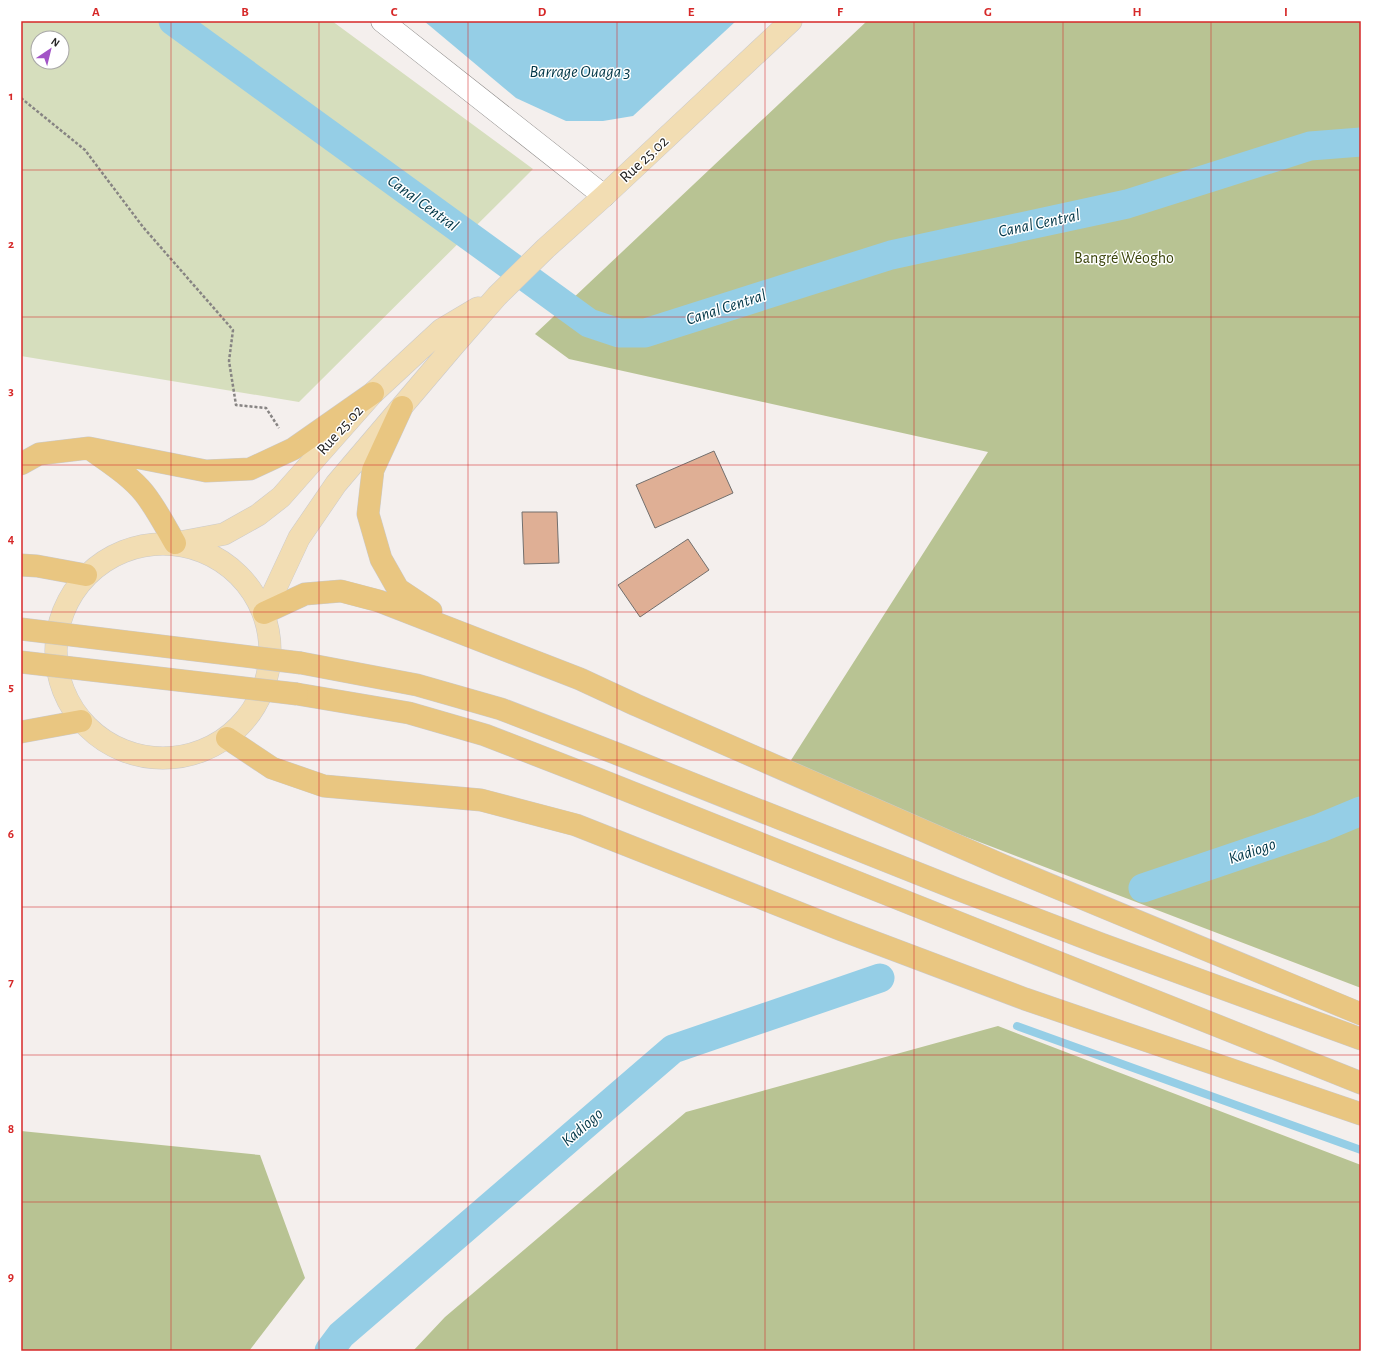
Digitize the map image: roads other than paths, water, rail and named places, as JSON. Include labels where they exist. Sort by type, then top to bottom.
[{"type":"highway","points":[[21,464],[39,454],[89,448],[206,471],[250,469],[293,449],[373,393]]},
{"type":"highway","points":[[402,407],[373,470],[368,514],[381,560],[398,589],[422,606],[485,643]]},
{"type":"highway","points":[[89,448],[120,470],[143,492],[160,517],[174,543]]},
{"type":"highway","points":[[21,565],[37,566],[86,575]]},
{"type":"highway","points":[[264,613],[305,594],[341,591],[379,601],[580,679],[636,705],[1002,865],[1361,1014]]},
{"type":"highway","points":[[21,629],[301,663],[417,685],[501,709],[957,889],[1101,944],[1361,1039]]},
{"type":"highway","points":[[21,662],[297,694],[409,713],[485,735],[1361,1083]]},
{"type":"highway","points":[[21,732],[81,721]]},
{"type":"highway","points":[[226,738],[272,768],[324,786],[481,800],[576,825],[842,930],[1025,999],[1361,1114]]},
{"type":"main road","name":"Rue 25.02","points":[[264,613],[299,538],[336,484],[497,296],[546,248],[604,196],[791,21]]},
{"type":"main road","name":"Rue 25.02","points":[[174,543],[224,534],[258,515],[282,497],[373,393],[442,330],[497,296]]},
{"type":"main road","points":[[174,543],[217,558],[245,582],[264,613],[270,641],[270,668],[262,696],[247,719],[226,738],[198,753],[167,759],[135,755],[105,742],[81,721],[64,694],[55,663],[56,631],[67,601],[86,575],[114,555],[147,544],[174,543]]},
{"type":"street","points":[[382,21],[604,196]]},
{"type":"water","name":"Barrage Ouaga 3","points":[[424,21],[736,21],[633,116],[603,121],[566,121],[516,98]]},
{"type":"waterway","name":"Canal Central","points":[[173,21],[589,323],[619,333],[645,333],[891,255],[1127,204],[1310,146],[1361,142]]},
{"type":"waterway","name":"Kadiogo","points":[[1143,888],[1320,828],[1361,811]]},
{"type":"waterway","name":"Kadiogo","points":[[329,1351],[341,1335],[673,1049],[880,978]]},
{"type":"waterway","points":[[1017,1026],[1361,1150]]},
{"type":"park label","name":"Bangré Wéogho","points":[[1124,258]]}]
